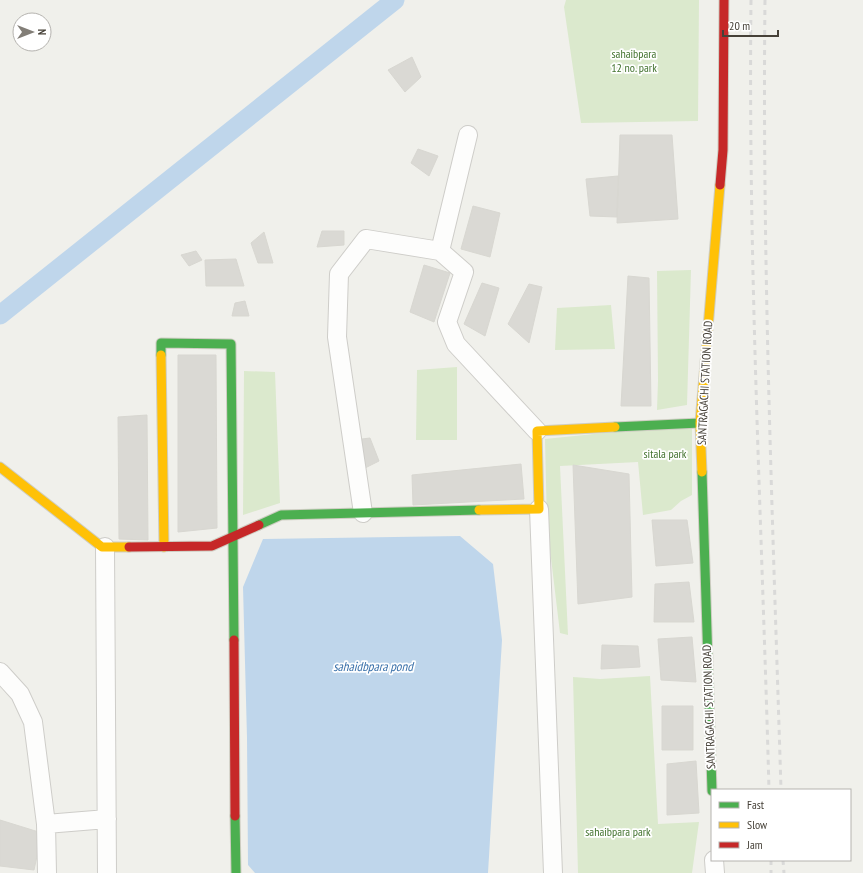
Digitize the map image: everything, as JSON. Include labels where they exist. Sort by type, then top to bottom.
[{"type":"street","name":"SANTRAGACHI STATION ROAD","points":[[712,789],[700,423],[723,150],[724,0]]},
{"type":"street","points":[[440,251],[468,135]]},
{"type":"street","points":[[363,513],[337,337],[339,274],[366,239],[440,251],[464,272],[447,322],[456,344],[537,431],[553,873]]},
{"type":"street","points":[[164,547],[161,343],[231,344],[236,873]]},
{"type":"street","points":[[537,431],[700,423]]},
{"type":"street","points":[[0,467],[102,547],[212,546],[281,515],[539,509]]},
{"type":"street","points":[[105,547],[107,873]]},
{"type":"street","points":[[0,672],[20,694],[34,722],[46,824],[47,873]]},
{"type":"street","points":[[46,824],[107,819]]},
{"type":"street","points":[[714,861],[715,873]]},
{"type":"green space","name":"sahaibpara 12 no. park","points":[[566,0],[699,0],[698,121],[581,123],[564,7]]},
{"type":"green space","points":[[691,270],[687,405],[657,410],[657,271]]},
{"type":"green space","points":[[611,305],[615,349],[555,350],[557,308]]},
{"type":"green space","points":[[457,367],[457,440],[416,440],[417,370]]},
{"type":"green space","points":[[244,371],[275,372],[280,503],[243,515]]},
{"type":"green space","name":"sitala park","points":[[692,424],[692,495],[681,501],[671,510],[643,515],[638,462],[560,466],[568,635],[560,633],[547,525],[545,439]]},
{"type":"green space","name":"sahaibpara park","points":[[650,676],[658,824],[699,822],[692,873],[578,873],[573,677],[600,679]]},
{"type":"water","name":"sahaidbpara pond","points":[[460,536],[493,564],[502,640],[488,873],[255,873],[248,865],[247,738],[243,587],[263,539]]},
{"type":"building","points":[[412,57],[421,77],[405,92],[388,70]]},
{"type":"building","points":[[620,135],[672,135],[678,219],[617,223]]},
{"type":"building","points":[[418,149],[438,156],[429,176],[411,163]]},
{"type":"building","points":[[618,176],[617,217],[590,216],[586,179]]},
{"type":"building","points":[[473,206],[500,213],[490,257],[461,249]]},
{"type":"building","points":[[322,231],[344,231],[344,245],[317,247]]},
{"type":"building","points":[[264,232],[273,263],[258,263],[251,243]]},
{"type":"building","points":[[196,251],[202,260],[189,266],[181,255]]},
{"type":"building","points":[[236,259],[244,286],[206,286],[205,260]]},
{"type":"building","points":[[424,265],[450,273],[434,322],[410,312]]},
{"type":"building","points":[[628,276],[649,278],[651,406],[621,406]]},
{"type":"building","points":[[482,283],[499,288],[485,336],[464,324]]},
{"type":"building","points":[[529,284],[542,287],[529,343],[508,324]]},
{"type":"building","points":[[245,301],[249,316],[232,316],[235,303]]},
{"type":"building","points":[[178,355],[216,355],[217,528],[178,532]]},
{"type":"building","points":[[147,415],[148,540],[119,539],[118,417]]},
{"type":"building","points":[[370,438],[379,461],[365,468],[354,440]]},
{"type":"building","points":[[521,464],[524,499],[413,505],[412,475]]},
{"type":"building","points":[[573,465],[629,474],[632,597],[578,604]]},
{"type":"building","points":[[652,520],[687,520],[693,563],[656,566]]},
{"type":"building","points":[[689,582],[694,622],[654,622],[655,584]]},
{"type":"building","points":[[692,637],[696,682],[661,680],[658,639]]},
{"type":"building","points":[[602,645],[638,646],[640,667],[601,669]]},
{"type":"building","points":[[662,706],[693,706],[693,750],[662,750]]},
{"type":"building","points":[[696,761],[699,813],[667,815],[667,764]]},
{"type":"building","points":[[0,820],[42,833],[34,870],[0,866]]},
{"type":"waterway","points":[[0,315],[395,0]]},
{"type":"railway","points":[[751,0],[752,197],[756,395],[769,789]]},
{"type":"railway","points":[[765,0],[764,99],[767,296],[781,789]]},
{"type":"railway","points":[[771,861],[771,873]]},
{"type":"railway","points":[[783,861],[784,873]]},
{"type":"traffic: fast","points":[[161,355],[161,343],[231,344],[234,640]]},
{"type":"traffic: fast","points":[[615,427],[700,423]]},
{"type":"traffic: fast","points":[[702,472],[712,789]]},
{"type":"traffic: fast","points":[[259,525],[281,515],[479,510]]},
{"type":"traffic: fast","points":[[235,816],[236,873]]},
{"type":"traffic: slow","points":[[702,472],[700,423],[720,185]]},
{"type":"traffic: slow","points":[[161,355],[164,547]]},
{"type":"traffic: slow","points":[[479,510],[539,509],[537,431],[615,427]]},
{"type":"traffic: slow","points":[[0,467],[102,547],[129,547]]},
{"type":"traffic: jam","points":[[720,185],[723,150],[724,0]]},
{"type":"traffic: jam","points":[[129,547],[212,546],[259,525]]},
{"type":"traffic: jam","points":[[234,640],[235,816]]}]
